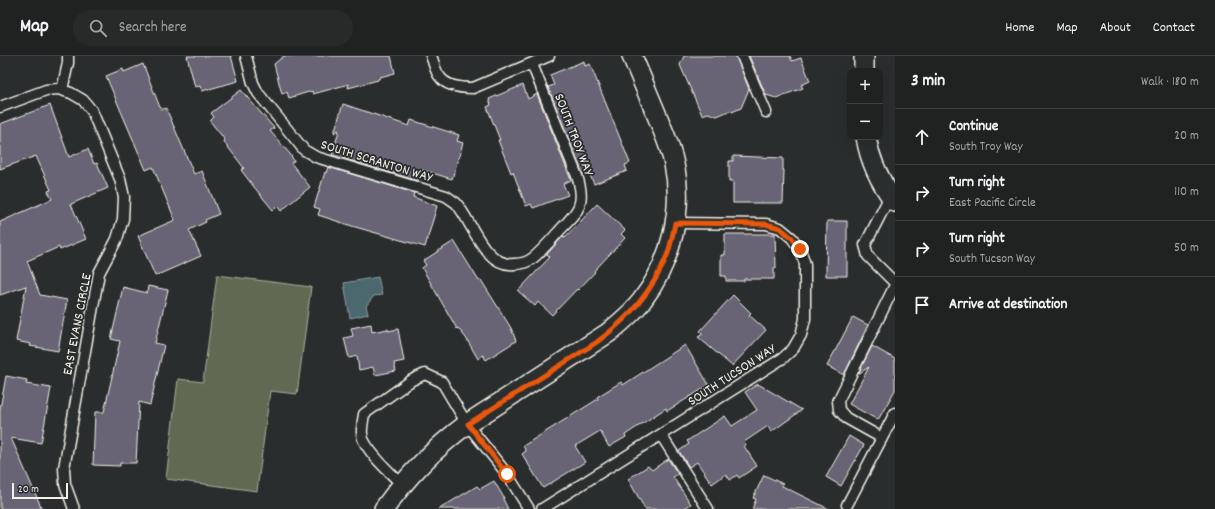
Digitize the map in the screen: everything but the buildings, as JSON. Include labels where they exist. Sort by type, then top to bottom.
[{"type":"street","points":[[384,509],[419,466],[447,439],[597,342],[628,315],[643,299],[657,277],[668,252],[675,223],[677,190],[674,163],[668,142],[632,56]]},
{"type":"street","points":[[864,56],[864,68]]},
{"type":"street","points":[[867,140],[869,153],[876,170],[893,199]]},
{"type":"lane","points":[[62,90],[68,63],[68,56]]},
{"type":"lane","name":"SOUTH SCRANTON WAY","points":[[246,56],[252,83],[258,93],[304,150],[316,157],[446,196],[456,203],[489,254],[499,262],[510,265],[522,264]]},
{"type":"lane","points":[[431,56],[440,78],[449,84],[461,88],[473,88],[549,56]]},
{"type":"lane","points":[[742,56],[766,112]]},
{"type":"lane","name":"SOUTH TROY WAY","points":[[522,264],[533,258],[576,213],[581,199],[581,187],[532,64]]},
{"type":"lane","name":"EAST EVANS CIRCLE","points":[[0,107],[46,90],[62,90],[83,100],[92,111],[120,179],[124,197],[123,219],[117,239],[100,272],[64,468],[65,484],[74,509]]},
{"type":"lane","points":[[882,438],[846,418],[839,410],[838,401],[895,284],[868,256],[864,245],[893,199]]},
{"type":"lane","name":"SOUTH TUCSON WAY","points":[[542,509],[783,358],[793,349],[801,335],[805,319],[805,264],[800,249],[792,238],[780,228],[766,224],[675,223]]},
{"type":"lane","points":[[402,485],[370,452],[363,439],[362,429],[364,414],[412,380],[425,374],[442,382],[468,424],[507,474],[529,509]]},
{"type":"lane","points":[[847,505],[895,413]]},
{"type":"lane","points":[[661,435],[708,509]]},
{"type":"green space","points":[[217,275],[311,287],[297,394],[270,391],[257,491],[166,479],[178,379],[203,382]]},
{"type":"water","points":[[378,277],[382,295],[374,296],[366,306],[368,314],[350,318],[344,283]]},
{"type":"route","points":[[507,474],[468,424],[597,342],[628,315],[643,299],[657,277],[668,252],[675,223],[766,224],[780,228],[792,238],[800,249]]}]
